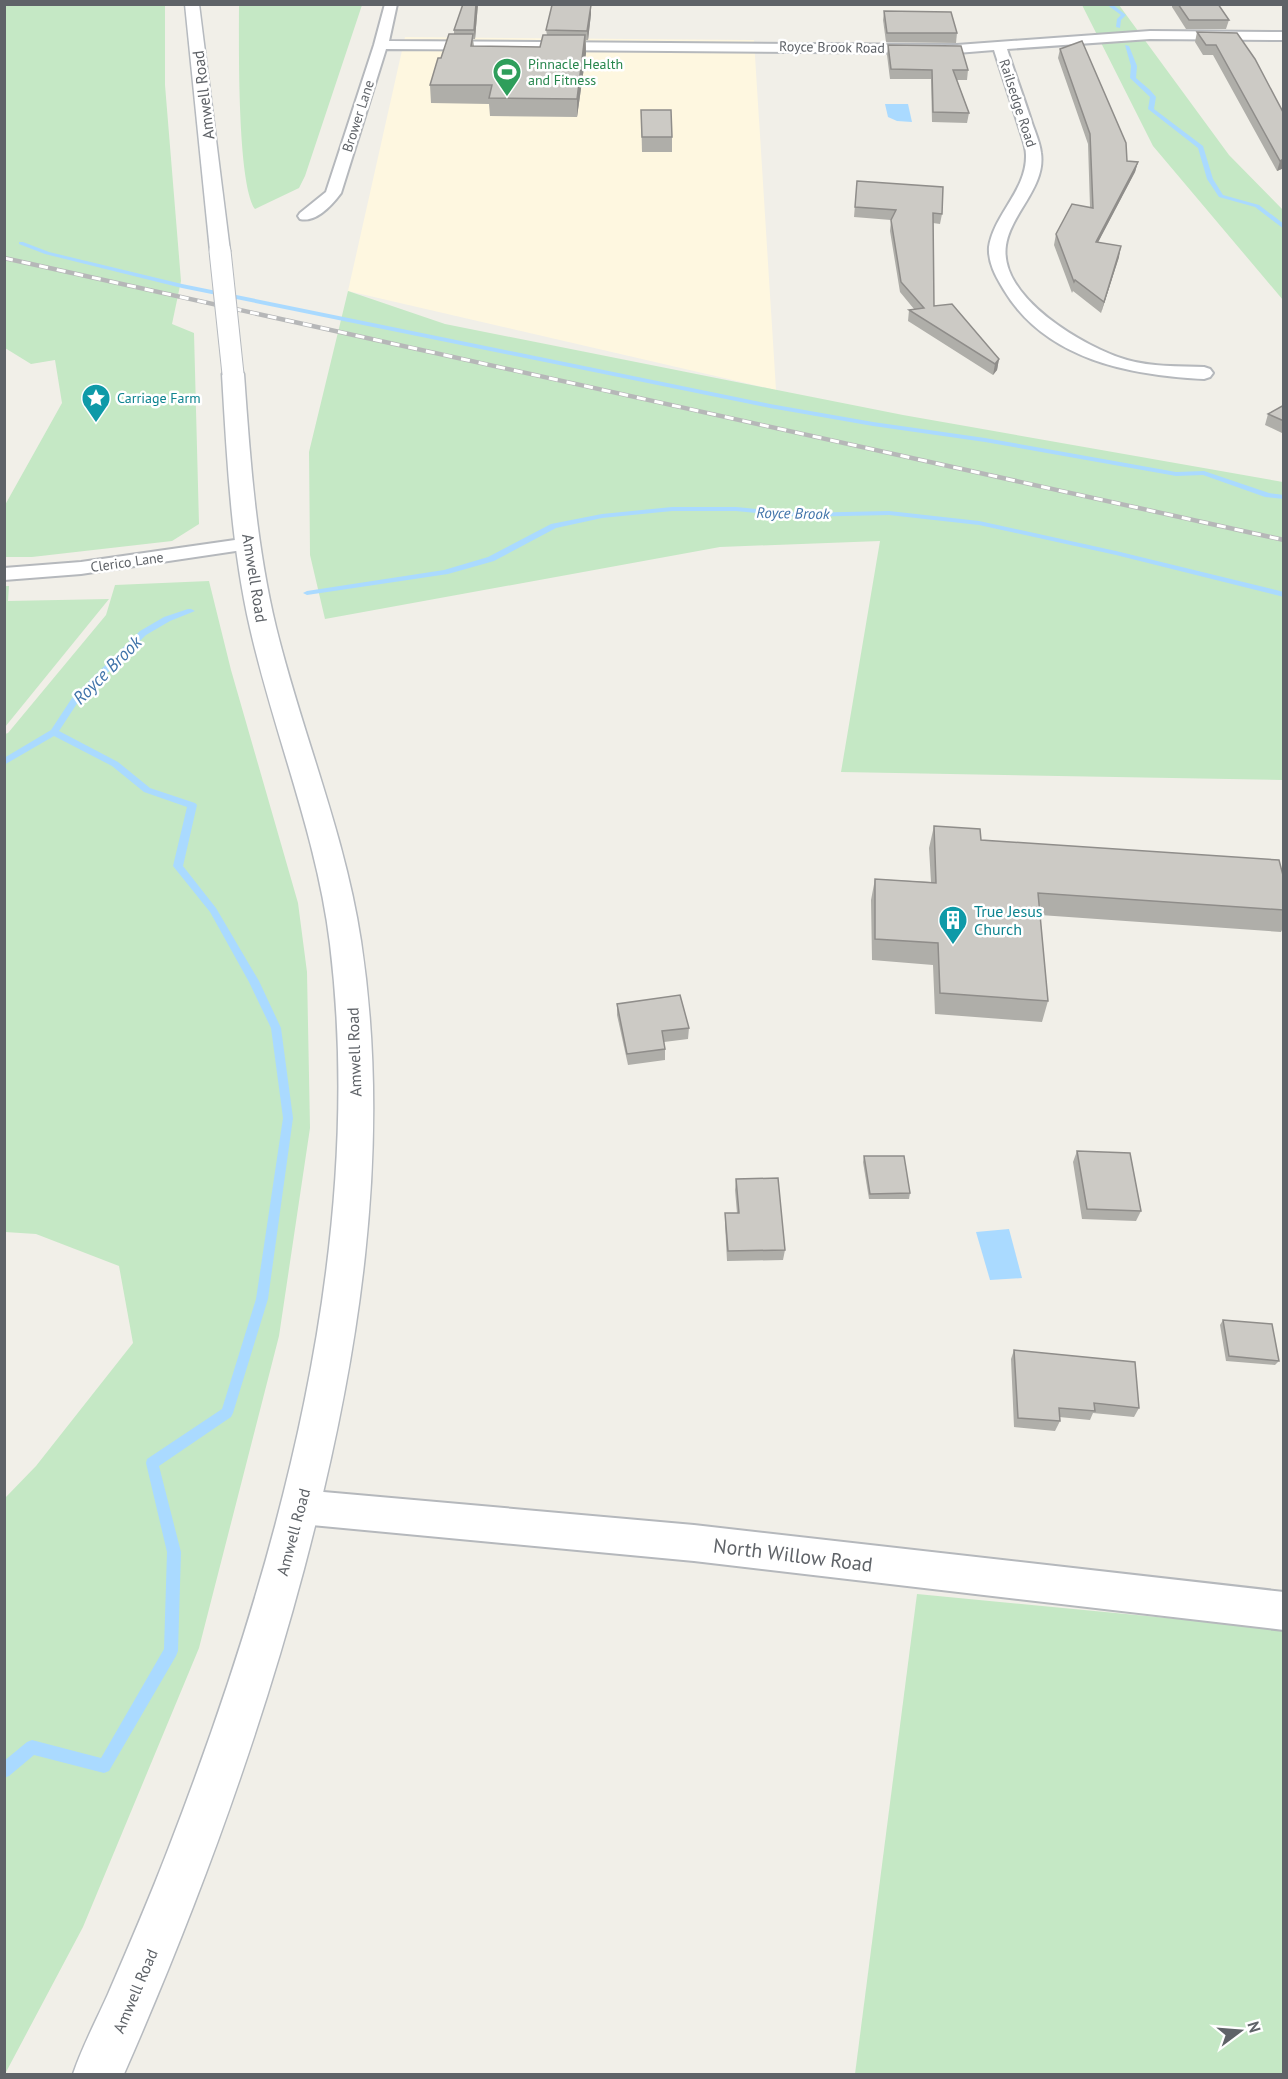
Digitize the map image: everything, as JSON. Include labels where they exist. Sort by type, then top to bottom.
[{"type":"main road","name":"Amwell Road","points":[[98,2074],[134,1997],[190,1857],[250,1684],[301,1507],[339,1323],[356,1140],[356,1032],[345,940],[335,885],[264,632],[254,588],[192,4]]},
{"type":"street","name":"Brower Lane","points":[[306,216],[323,204],[333,193],[381,45],[391,4]]},
{"type":"street","name":"Royce Brook Road","points":[[381,45],[1000,47],[1149,35],[1284,36]]},
{"type":"street","name":"Railsedge Road","points":[[1000,47],[1034,153],[1035,169],[1002,229],[997,247],[1001,268],[1010,288],[1024,305],[1048,326],[1106,359],[1144,369],[1204,373]]},
{"type":"street","name":"Clerico Lane","points":[[4,574],[81,568],[249,544]]},
{"type":"street","name":"North Willow Road","points":[[301,1507],[694,1543],[1111,1593],[1284,1611]]},
{"type":"shaded area","points":[[405,37],[754,40],[776,390],[348,291]]},
{"type":"green space","points":[[5,4],[165,5],[165,85],[181,281],[172,324],[194,333],[199,524],[172,541],[32,557],[5,557],[5,505],[62,403],[55,360],[31,364],[5,348]]},
{"type":"green space","points":[[239,5],[362,5],[299,188],[255,209],[249,194],[242,143]]},
{"type":"green space","points":[[1082,5],[1119,5],[1229,155],[1283,210],[1283,300],[1153,146]]},
{"type":"green space","points":[[348,291],[445,324],[903,415],[1283,482],[1283,780],[841,772],[880,541],[720,547],[325,619],[310,555],[309,452]]},
{"type":"green space","points":[[209,581],[231,670],[298,903],[307,972],[310,1128],[279,1336],[199,1648],[83,1927],[5,2074],[5,1498],[36,1466],[133,1343],[119,1266],[36,1234],[5,1232],[5,734],[106,615],[115,585]]},
{"type":"green space","points":[[5,586],[9,586],[8,601],[109,599],[5,727]]},
{"type":"green space","points":[[917,1594],[1283,1629],[1283,2074],[855,2074]]},
{"type":"water","points":[[885,104],[908,104],[912,122],[897,121],[888,117]]},
{"type":"water","points":[[1009,1229],[1022,1278],[990,1280],[976,1232]]},
{"type":"building","points":[[463,4],[476,4],[474,30],[454,30]]},
{"type":"building","points":[[1178,4],[1218,4],[1229,20],[1189,20]]},
{"type":"building","points":[[552,5],[591,5],[587,31],[546,30]]},
{"type":"building","points":[[884,11],[951,12],[957,33],[887,33]]},
{"type":"building","points":[[1197,32],[1237,33],[1255,59],[1284,114],[1284,159],[1280,161],[1216,45],[1206,45]]},
{"type":"building","points":[[449,34],[473,34],[471,46],[540,47],[543,35],[585,35],[577,99],[489,98],[492,85],[430,85],[438,58],[441,58]]},
{"type":"building","points":[[1082,41],[1126,143],[1127,161],[1138,162],[1096,242],[1121,246],[1104,302],[1075,280],[1074,282],[1056,234],[1072,204],[1093,208],[1090,134],[1060,49]]},
{"type":"building","points":[[888,45],[961,46],[968,70],[953,70],[969,113],[933,112],[932,70],[891,69]]},
{"type":"building","points":[[641,110],[671,110],[672,137],[642,137]]},
{"type":"building","points":[[857,181],[943,187],[942,214],[933,213],[934,306],[952,304],[999,359],[995,364],[909,310],[924,308],[901,282],[891,220],[896,210],[855,207]]},
{"type":"building","points":[[1284,405],[1284,421],[1268,414]]},
{"type":"building","name":"True Jesus Church","points":[[934,826],[980,829],[981,840],[1279,860],[1284,879],[1284,910],[1038,893],[1048,1001],[940,993],[938,943],[875,939],[875,879],[936,883]]},
{"type":"building","points":[[680,995],[689,1028],[662,1031],[665,1049],[627,1054],[617,1004]]},
{"type":"building","points":[[1077,1151],[1130,1153],[1141,1211],[1087,1209]]},
{"type":"building","points":[[864,1156],[904,1156],[910,1193],[870,1194]]},
{"type":"building","points":[[778,1178],[785,1250],[728,1251],[725,1213],[739,1213],[736,1179]]},
{"type":"building","points":[[1223,1320],[1272,1324],[1279,1361],[1229,1356]]},
{"type":"building","points":[[1014,1350],[1135,1362],[1139,1408],[1094,1403],[1095,1411],[1059,1408],[1060,1421],[1018,1418]]},
{"type":"waterway","points":[[1108,4],[1124,15],[1119,19],[1118,27]]},
{"type":"waterway","points":[[1127,46],[1134,66],[1133,78],[1153,97],[1151,109],[1201,147],[1210,179],[1221,196],[1257,206],[1284,227]]},
{"type":"waterway","points":[[21,243],[47,253],[182,286],[770,406],[985,440],[1176,474],[1204,473],[1268,495],[1284,497]]},
{"type":"waterway","name":"Royce Brook","points":[[307,593],[445,572],[491,559],[554,526],[602,516],[672,509],[736,509],[800,515],[889,513],[979,523],[1116,553],[1284,595]]},
{"type":"waterway","name":"Royce Brook","points":[[54,732],[75,700],[143,633],[167,619],[191,611]]},
{"type":"waterway","name":"Royce Brook","points":[[4,762],[54,732]]},
{"type":"waterway","points":[[4,1771],[32,1747],[104,1766],[171,1651],[174,1552],[152,1463],[227,1413],[262,1299],[288,1118],[276,1028],[254,981],[213,910],[178,866],[192,805],[147,790],[115,764],[54,732]]},
{"type":"railway","points":[[4,258],[1284,540]]},
{"type":"place","name":"Pinnacle Health and Fitness","points":[[507,98]]},
{"type":"place","name":"Carriage Farm","points":[[96,424]]},
{"type":"place","name":"True Jesus Church","points":[[953,946]]}]
